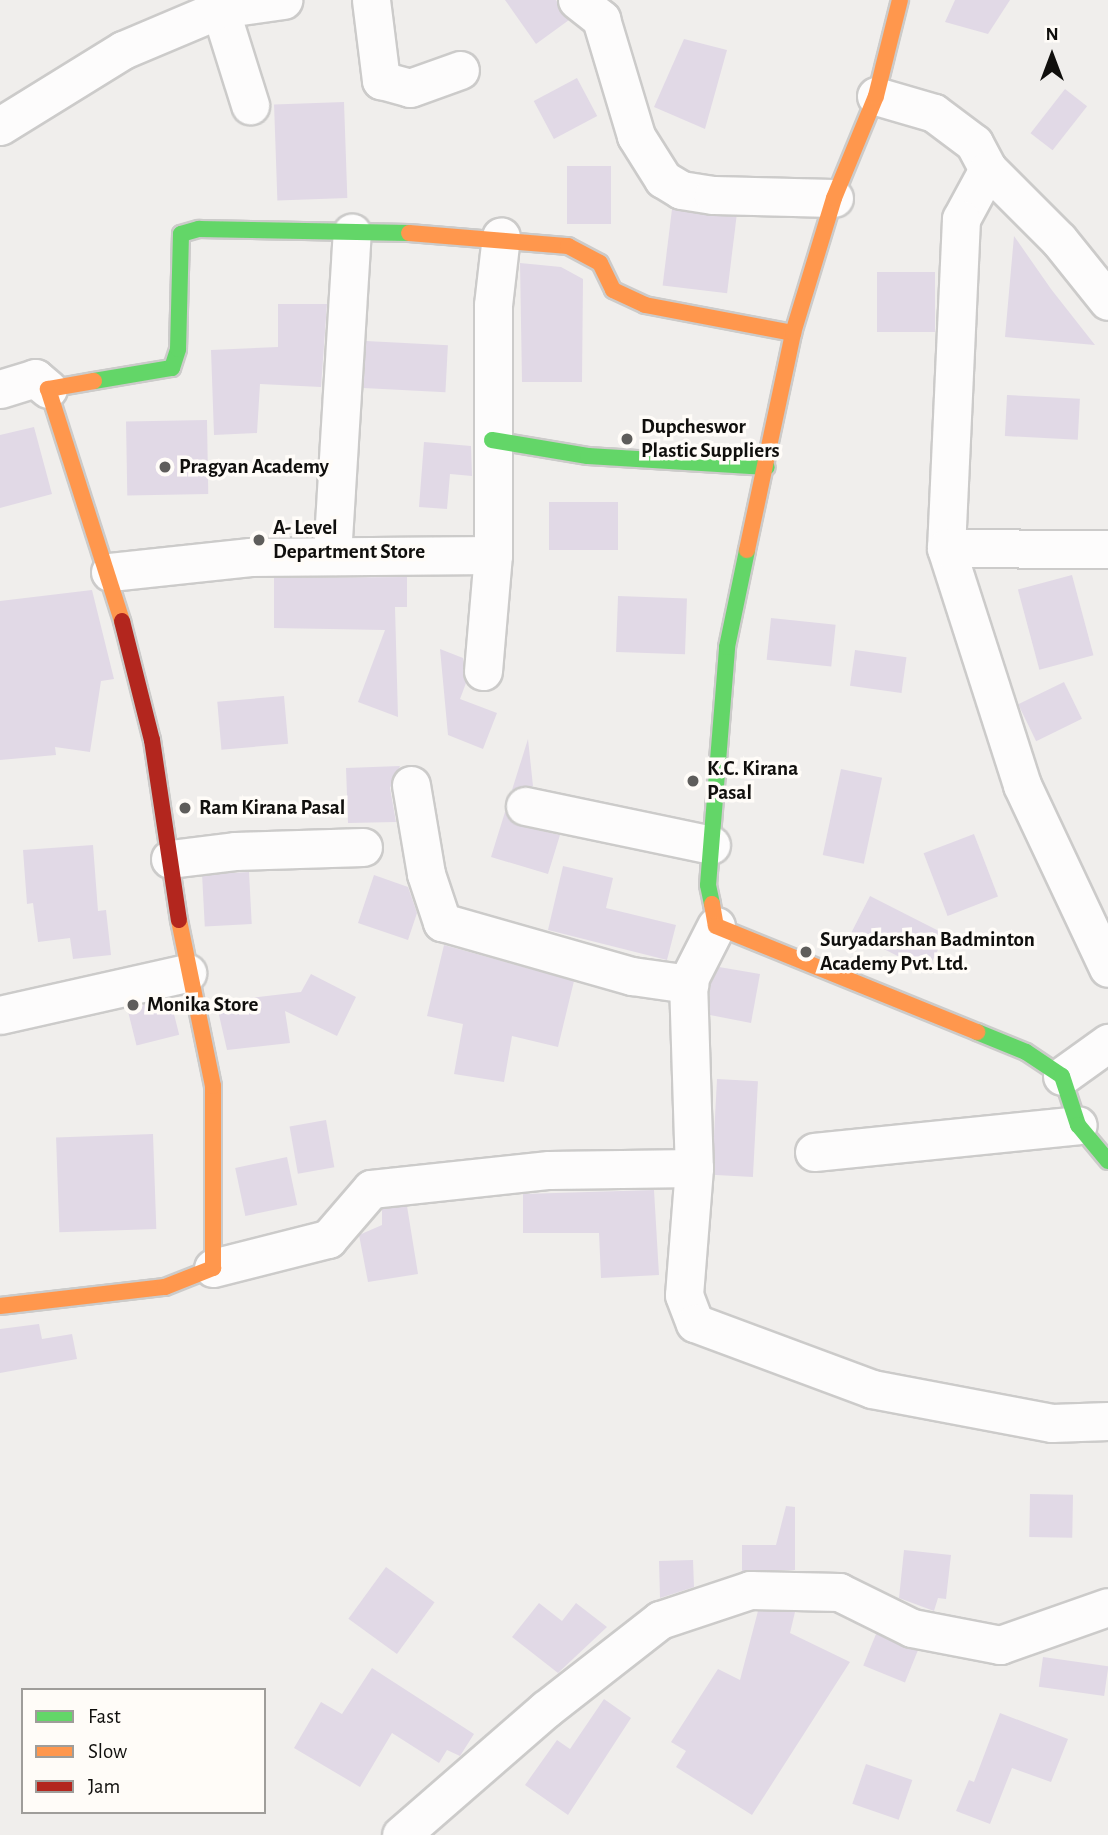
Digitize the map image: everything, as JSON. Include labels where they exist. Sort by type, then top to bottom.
[{"type":"street","points":[[0,126],[123,50],[220,9],[283,0]]},
{"type":"street","points":[[371,0],[381,80],[410,88],[460,70]]},
{"type":"street","points":[[900,0],[876,96],[834,198],[793,333],[768,467],[727,646],[708,885],[716,926],[689,984],[694,1168],[684,1295],[695,1323],[872,1389],[1052,1423],[1108,1421]]},
{"type":"street","points":[[599,6],[636,136],[663,179],[681,190],[713,195],[834,198]]},
{"type":"street","points":[[220,9],[250,105]]},
{"type":"street","points":[[876,96],[934,113],[974,143],[988,169],[1059,240],[1108,301]]},
{"type":"street","points":[[988,169],[961,219],[946,548],[1022,785],[1108,968]]},
{"type":"street","points":[[48,389],[172,368],[178,349],[181,234],[270,227],[352,233],[502,236],[568,246],[600,262],[613,289],[645,305],[793,333]]},
{"type":"street","points":[[332,556],[352,233]]},
{"type":"street","points":[[483,671],[493,555],[493,305],[502,236]]},
{"type":"street","points":[[0,389],[35,379],[48,389],[110,572],[152,740],[187,972],[214,1086],[214,1268]]},
{"type":"street","points":[[492,440],[601,457],[768,467]]},
{"type":"street","points":[[946,548],[1108,549]]},
{"type":"street","points":[[110,572],[250,557],[493,555]]},
{"type":"street","points":[[411,785],[426,874],[442,922],[632,976],[689,984]]},
{"type":"street","points":[[526,806],[711,845]]},
{"type":"street","points":[[170,859],[235,851],[363,847]]},
{"type":"street","points":[[716,926],[1026,1052],[1062,1076],[1078,1125],[1108,1161]]},
{"type":"street","points":[[0,1015],[187,972]]},
{"type":"street","points":[[1062,1076],[1108,1043]]},
{"type":"street","points":[[814,1152],[1078,1125]]},
{"type":"street","points":[[0,1306],[166,1287],[214,1268],[328,1239],[371,1189],[549,1170],[694,1168]]},
{"type":"street","points":[[401,1835],[546,1709],[660,1620],[750,1590],[839,1592],[912,1628],[1000,1645],[1108,1607]]},
{"type":"building","points":[[505,0],[556,0],[569,20],[536,44]]},
{"type":"building","points":[[955,0],[1010,0],[988,34],[945,22]]},
{"type":"building","points":[[684,39],[727,50],[705,129],[654,107]]},
{"type":"building","points":[[577,78],[597,116],[554,139],[534,101]]},
{"type":"building","points":[[1065,89],[1087,106],[1053,150],[1031,133]]},
{"type":"building","points":[[344,102],[347,198],[277,200],[274,104]]},
{"type":"building","points":[[567,166],[611,166],[611,224],[567,224]]},
{"type":"building","points":[[672,209],[737,217],[727,293],[663,285]]},
{"type":"building","points":[[1014,236],[1051,289],[1095,345],[1005,337]]},
{"type":"building","points":[[520,263],[561,267],[583,279],[582,382],[522,382]]},
{"type":"building","points":[[877,272],[935,272],[935,332],[877,332]]},
{"type":"building","points":[[278,304],[327,304],[321,387],[260,384],[257,433],[214,435],[211,350],[278,347]]},
{"type":"building","points":[[366,341],[448,345],[445,392],[364,388]]},
{"type":"building","points":[[1007,395],[1080,399],[1078,440],[1005,436]]},
{"type":"building","points":[[207,420],[208,494],[127,495],[126,421]]},
{"type":"building","points":[[34,427],[52,494],[0,508],[0,435]]},
{"type":"building","points":[[424,442],[471,446],[472,476],[450,474],[447,509],[419,507]]},
{"type":"building","points":[[549,502],[618,502],[618,550],[549,550]]},
{"type":"building","points":[[1072,575],[1093,655],[1039,670],[1018,589]]},
{"type":"building","points":[[407,577],[407,607],[395,607],[398,717],[358,702],[385,630],[274,628],[274,578]]},
{"type":"building","points":[[92,590],[114,679],[101,681],[90,752],[55,747],[56,755],[0,760],[0,601]]},
{"type":"building","points":[[618,596],[687,598],[685,654],[616,652]]},
{"type":"building","points":[[771,618],[836,625],[831,667],[767,660]]},
{"type":"building","points":[[440,649],[463,658],[466,683],[460,699],[497,713],[483,749],[448,735]]},
{"type":"building","points":[[855,650],[906,657],[901,693],[850,686]]},
{"type":"building","points":[[1064,682],[1082,719],[1036,741],[1018,704]]},
{"type":"building","points":[[284,696],[288,744],[221,750],[217,702]]},
{"type":"building","points":[[528,739],[533,786],[512,790]]},
{"type":"building","points":[[400,766],[390,788],[396,822],[348,823],[346,768]]},
{"type":"building","points":[[841,769],[882,778],[864,864],[823,855]]},
{"type":"building","points":[[505,812],[520,826],[560,835],[548,874],[491,857]]},
{"type":"building","points":[[974,834],[998,897],[948,916],[924,853]]},
{"type":"building","points":[[93,845],[98,911],[106,910],[111,955],[73,959],[70,938],[38,942],[33,903],[27,904],[23,850]]},
{"type":"building","points":[[563,866],[613,878],[606,908],[676,925],[667,960],[548,930]]},
{"type":"building","points":[[249,872],[252,924],[205,926],[202,874]]},
{"type":"building","points":[[374,875],[408,887],[417,913],[408,940],[358,923]]},
{"type":"building","points":[[870,896],[946,935],[927,971],[851,933]]},
{"type":"building","points":[[444,945],[574,981],[558,1047],[512,1036],[504,1082],[454,1074],[463,1024],[427,1016]]},
{"type":"building","points":[[719,967],[760,974],[751,1023],[710,1015],[710,985]]},
{"type":"building","points":[[311,974],[356,997],[337,1036],[285,1011],[290,1043],[227,1050],[216,1002],[301,992]]},
{"type":"building","points":[[170,998],[179,1035],[137,1046],[127,1009]]},
{"type":"building","points":[[717,1079],[758,1081],[753,1177],[712,1175]]},
{"type":"building","points":[[326,1120],[334,1167],[298,1174],[290,1126]]},
{"type":"building","points":[[153,1134],[156,1229],[59,1232],[56,1137]]},
{"type":"building","points":[[287,1157],[297,1205],[245,1216],[235,1168]]},
{"type":"building","points":[[654,1190],[659,1275],[601,1278],[599,1233],[523,1233],[523,1194]]},
{"type":"building","points":[[407,1206],[418,1274],[368,1282],[359,1235],[382,1225],[382,1209]]},
{"type":"building","points":[[39,1324],[42,1339],[72,1334],[77,1359],[0,1373],[0,1329]]},
{"type":"building","points":[[1030,1494],[1073,1495],[1072,1538],[1029,1537]]},
{"type":"building","points":[[786,1506],[795,1507],[795,1570],[742,1571],[742,1545],[776,1545]]},
{"type":"building","points":[[904,1550],[951,1555],[946,1599],[938,1598],[934,1611],[899,1598]]},
{"type":"building","points":[[693,1560],[694,1587],[660,1598],[659,1561]]},
{"type":"building","points":[[386,1567],[435,1602],[397,1654],[348,1619]]},
{"type":"building","points":[[539,1603],[562,1621],[576,1603],[607,1627],[558,1673],[512,1637]]},
{"type":"building","points":[[758,1611],[795,1612],[790,1633],[850,1662],[752,1815],[676,1767],[686,1751],[671,1742],[718,1669],[740,1680]]},
{"type":"building","points":[[876,1634],[918,1651],[905,1682],[863,1666]]},
{"type":"building","points":[[1043,1657],[1108,1666],[1104,1696],[1039,1687]]},
{"type":"building","points":[[372,1668],[474,1734],[460,1756],[447,1750],[439,1763],[392,1733],[360,1787],[294,1748],[321,1702],[342,1714]]},
{"type":"building","points":[[604,1699],[631,1718],[568,1815],[525,1785],[557,1740],[570,1749]]},
{"type":"building","points":[[1000,1713],[1068,1739],[1051,1782],[1012,1768],[990,1824],[956,1811],[969,1780],[974,1782]]},
{"type":"building","points":[[866,1764],[912,1780],[899,1820],[852,1804]]},
{"type":"traffic: fast","points":[[94,381],[172,368],[178,349],[181,234],[199,229],[409,233]]},
{"type":"traffic: fast","points":[[492,440],[588,456],[767,467]]},
{"type":"traffic: fast","points":[[712,904],[708,885],[727,647],[747,550]]},
{"type":"traffic: fast","points":[[977,1032],[1026,1052],[1062,1076],[1078,1125],[1108,1161]]},
{"type":"traffic: slow","points":[[747,550],[793,333],[834,198],[876,96],[900,0]]},
{"type":"traffic: slow","points":[[409,233],[568,246],[600,263],[613,290],[645,305],[793,333]]},
{"type":"traffic: slow","points":[[94,381],[48,389],[122,621]]},
{"type":"traffic: slow","points":[[712,904],[716,926],[977,1032]]},
{"type":"traffic: slow","points":[[0,1306],[165,1287],[213,1268],[213,1086],[179,920]]},
{"type":"traffic: jam","points":[[122,621],[152,740],[179,920]]},
{"type":"place","name":"Dupcheswor Plastic Suppliers","points":[[627,439]]},
{"type":"place","name":"Pragyan Academy","points":[[165,467]]},
{"type":"place","name":"A- Level Department Store","points":[[259,540]]},
{"type":"place","name":"K.C. Kirana Pasal","points":[[693,781]]},
{"type":"place","name":"Ram Kirana Pasal","points":[[185,808]]},
{"type":"place","name":"Suryadarshan Badminton Academy Pvt. Ltd.","points":[[806,952]]},
{"type":"place","name":"Monika Store","points":[[133,1005]]}]
